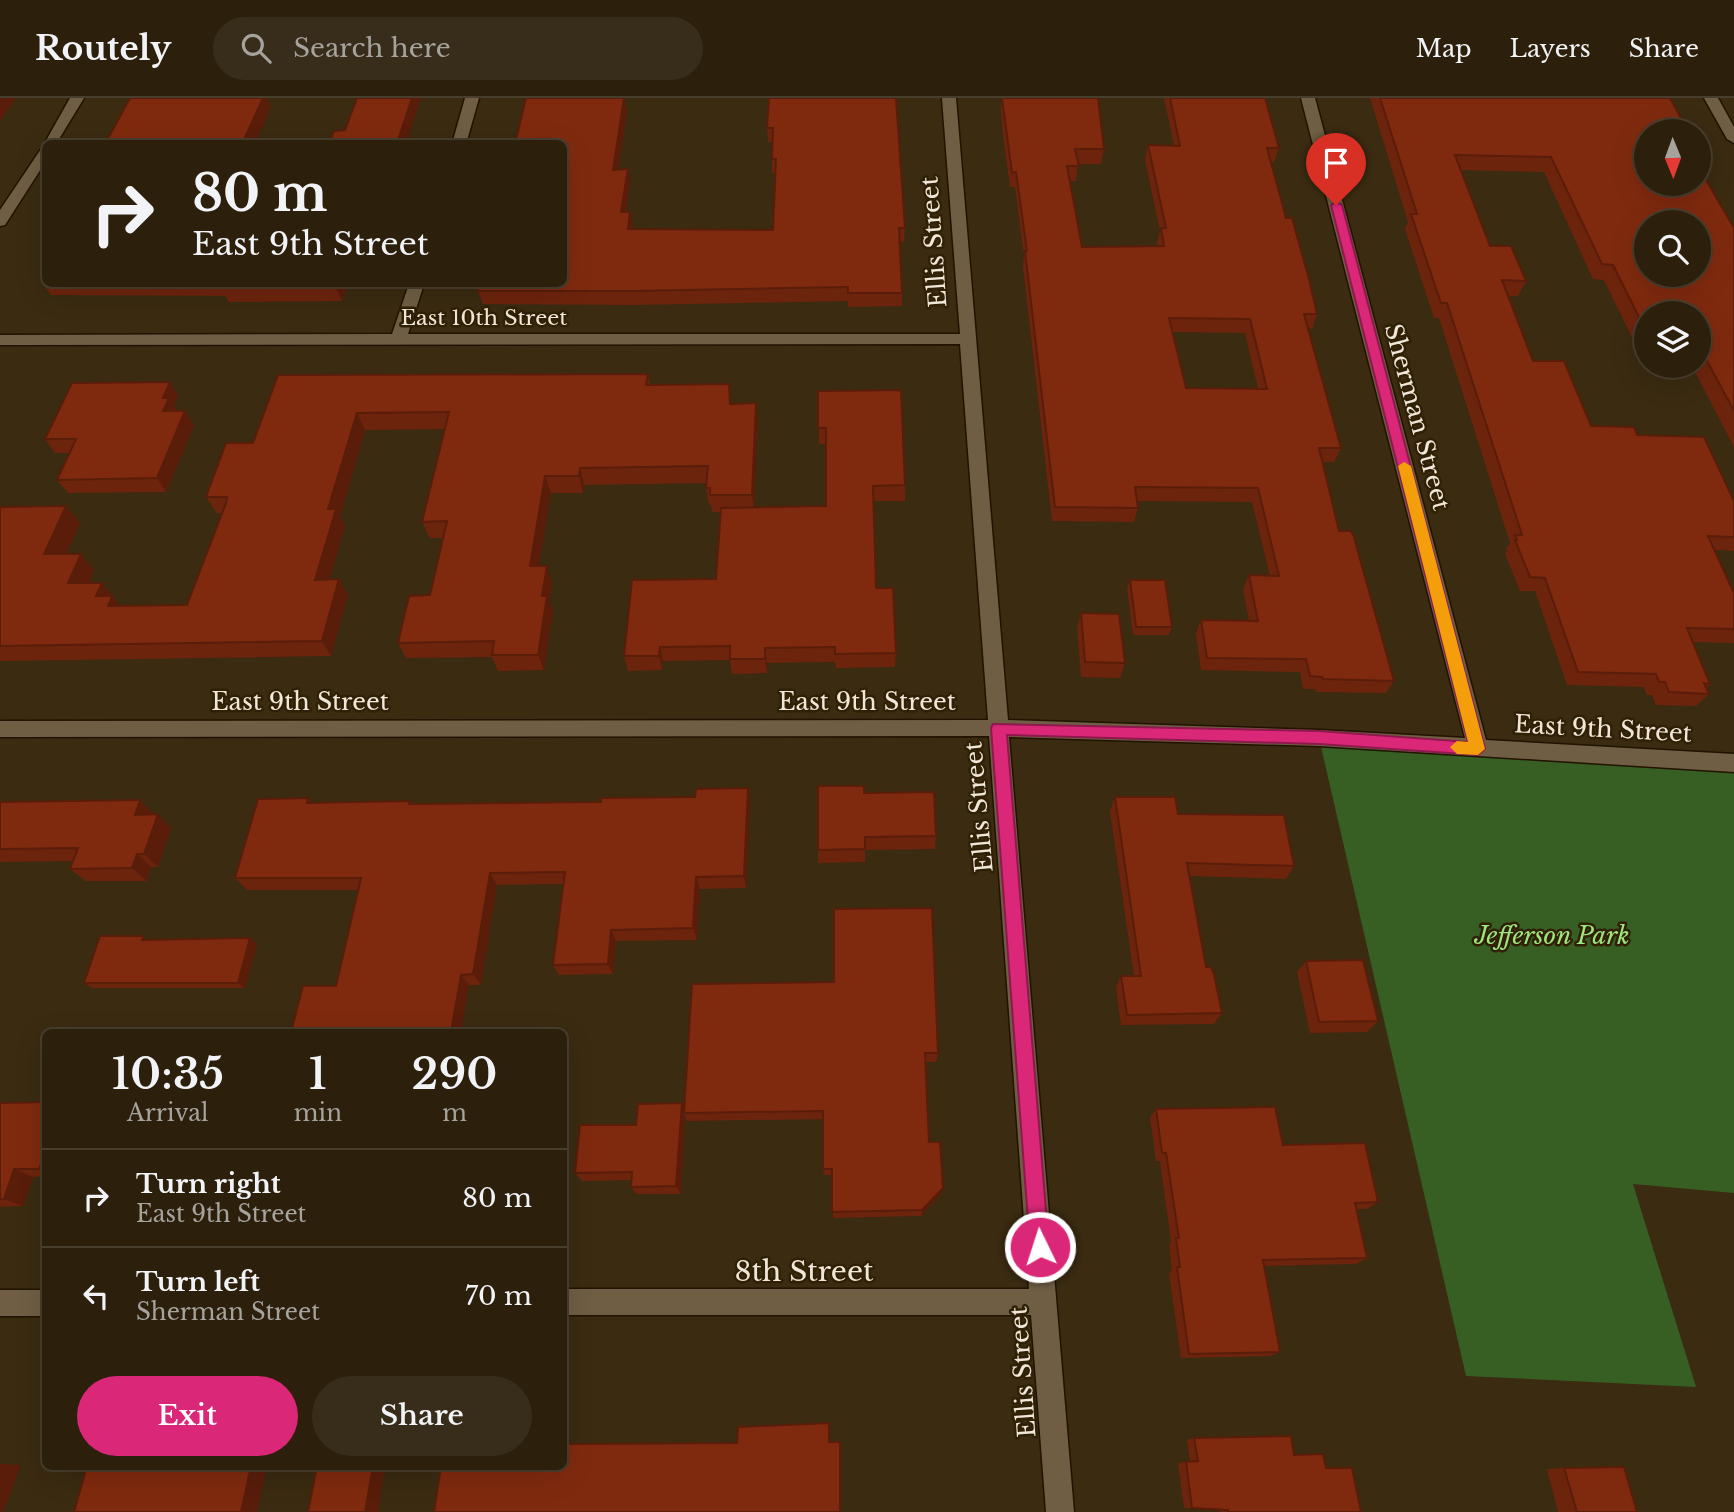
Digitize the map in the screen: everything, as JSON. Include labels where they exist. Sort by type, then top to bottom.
[{"type":"street","points":[[51,140],[77,98]]},
{"type":"street","points":[[459,140],[472,98]]},
{"type":"street","name":"Ellis Street","points":[[949,98],[1060,1512]]},
{"type":"street","name":"Sherman Street","points":[[1308,98],[1478,749]]},
{"type":"street","points":[[1711,98],[1734,139]]},
{"type":"street","points":[[0,222],[42,155]]},
{"type":"street","points":[[399,339],[415,287]]},
{"type":"street","name":"East 10th Street","points":[[0,340],[968,339]]},
{"type":"street","name":"East 9th Street","points":[[0,729],[999,728],[1319,738],[1734,763]]},
{"type":"street","name":"8th Street","points":[[567,1302],[1044,1302]]},
{"type":"street","points":[[0,1303],[42,1303]]},
{"type":"green space","name":"Jefferson Park","points":[[1319,738],[1734,763],[1734,1193],[1633,1184],[1696,1387],[1466,1376]]},
{"type":"building","points":[[130,98],[263,98],[244,140],[107,140]]},
{"type":"building","points":[[357,98],[412,98],[398,140],[331,140],[334,131],[345,130]]},
{"type":"building","points":[[526,98],[624,98],[613,170],[628,169],[621,212],[630,212],[628,229],[773,230],[776,159],[772,159],[773,128],[767,128],[769,98],[896,98],[905,228],[899,228],[902,293],[848,293],[848,287],[478,291],[479,287],[567,287],[567,140],[516,140]]},
{"type":"building","points":[[1002,98],[1098,98],[1104,149],[1075,149],[1079,166],[1067,166],[1082,247],[1164,246],[1161,228],[1166,228],[1148,145],[1180,146],[1170,98],[1265,98],[1279,148],[1267,148],[1286,218],[1292,218],[1309,279],[1317,314],[1304,314],[1341,448],[1319,448],[1339,531],[1350,531],[1353,534],[1394,681],[1323,679],[1310,676],[1306,659],[1207,658],[1201,620],[1258,621],[1249,575],[1279,576],[1258,488],[1135,487],[1138,508],[1055,507],[1027,251],[1016,172],[1012,173]],"holes":[[[1169,318],[1250,319],[1267,389],[1186,388]]]},
{"type":"building","points":[[1380,98],[1670,98],[1681,119],[1634,119],[1634,196],[1712,196],[1712,190],[1734,228],[1734,411],[1711,368],[1711,301],[1634,301],[1634,307],[1613,265],[1602,264],[1551,157],[1455,155],[1490,246],[1511,246],[1526,281],[1502,280],[1533,361],[1564,361],[1591,426],[1634,427],[1637,435],[1704,437],[1734,501],[1734,537],[1708,536],[1734,593],[1734,629],[1687,628],[1710,684],[1704,683],[1709,694],[1669,692],[1665,682],[1659,682],[1656,674],[1578,672],[1545,578],[1530,577],[1515,540],[1515,535],[1522,535],[1447,303],[1441,303],[1411,214],[1417,214]]},
{"type":"building","points":[[222,287],[336,287],[336,288]]},
{"type":"building","points":[[648,374],[646,385],[729,384],[730,404],[756,403],[752,495],[710,495],[710,488],[706,488],[708,466],[580,468],[579,476],[545,476],[530,566],[547,566],[542,596],[547,596],[538,655],[492,655],[494,641],[398,643],[409,596],[430,595],[447,521],[422,522],[449,412],[357,413],[328,509],[336,509],[315,580],[339,579],[322,641],[0,646],[0,507],[66,506],[44,554],[81,554],[68,583],[102,583],[96,596],[112,596],[108,606],[187,605],[226,503],[227,497],[206,497],[226,443],[253,443],[278,375]]},
{"type":"building","points":[[170,382],[163,398],[169,398],[163,411],[185,411],[157,478],[57,480],[76,439],[45,439],[72,383]]},
{"type":"building","points":[[901,390],[905,485],[873,486],[876,588],[893,588],[896,653],[835,654],[835,647],[765,648],[765,659],[730,659],[730,646],[660,647],[659,656],[624,656],[632,580],[716,579],[721,508],[826,506],[826,428],[818,428],[818,391]]},
{"type":"building","points":[[1130,580],[1165,580],[1172,627],[1136,627]]},
{"type":"building","points":[[1081,613],[1119,614],[1125,663],[1085,662]]},
{"type":"building","points":[[818,786],[864,786],[864,793],[934,792],[936,836],[865,837],[865,849],[818,850]]},
{"type":"building","points":[[748,788],[744,876],[696,877],[693,928],[611,930],[608,964],[553,965],[565,872],[490,873],[473,974],[461,975],[452,1029],[292,1029],[303,986],[336,986],[361,878],[235,878],[258,799],[308,798],[307,803],[410,801],[409,804],[601,802],[601,798],[695,797],[696,789]]},
{"type":"building","points":[[1115,797],[1175,797],[1178,814],[1284,815],[1294,866],[1187,863],[1206,967],[1211,967],[1214,974],[1222,1013],[1127,1015],[1121,976],[1141,976]]},
{"type":"building","points":[[140,800],[135,815],[158,814],[144,854],[137,854],[132,868],[70,869],[78,848],[0,849],[0,802]]},
{"type":"building","points":[[932,908],[938,1053],[925,1053],[929,1142],[940,1142],[943,1188],[922,1210],[832,1212],[832,1169],[823,1169],[823,1111],[684,1113],[692,984],[834,982],[834,909]]},
{"type":"building","points":[[100,936],[144,936],[142,940],[250,938],[238,983],[84,983]]},
{"type":"building","points":[[1363,960],[1378,1021],[1319,1022],[1306,961]]},
{"type":"building","points":[[42,1102],[42,1161],[39,1169],[14,1169],[4,1199],[0,1199],[0,1103]]},
{"type":"building","points":[[682,1103],[676,1186],[631,1187],[632,1172],[575,1173],[580,1125],[636,1125],[638,1104]]},
{"type":"building","points":[[1275,1107],[1283,1145],[1365,1143],[1378,1202],[1355,1203],[1367,1258],[1263,1260],[1280,1352],[1189,1354],[1177,1267],[1180,1267],[1176,1238],[1179,1238],[1166,1153],[1162,1153],[1156,1109]]},
{"type":"building","points":[[829,1423],[829,1442],[840,1442],[840,1512],[434,1512],[440,1470],[567,1470],[567,1444],[737,1443],[738,1427]]},
{"type":"building","points":[[1291,1436],[1294,1455],[1323,1454],[1326,1468],[1352,1468],[1361,1512],[1228,1512],[1192,1508],[1186,1462],[1198,1461],[1194,1438]]},
{"type":"building","points":[[1624,1467],[1637,1512],[1577,1512],[1564,1468]]},
{"type":"building","points":[[86,1470],[250,1470],[241,1512],[74,1512]]},
{"type":"building","points":[[316,1470],[372,1470],[365,1512],[308,1512]]},
{"type":"slow traffic","points":[[1404,466],[1478,749],[1457,747]]},
{"type":"route","points":[[1040,1247],[999,728],[1319,738],[1478,749],[1336,205]]}]
